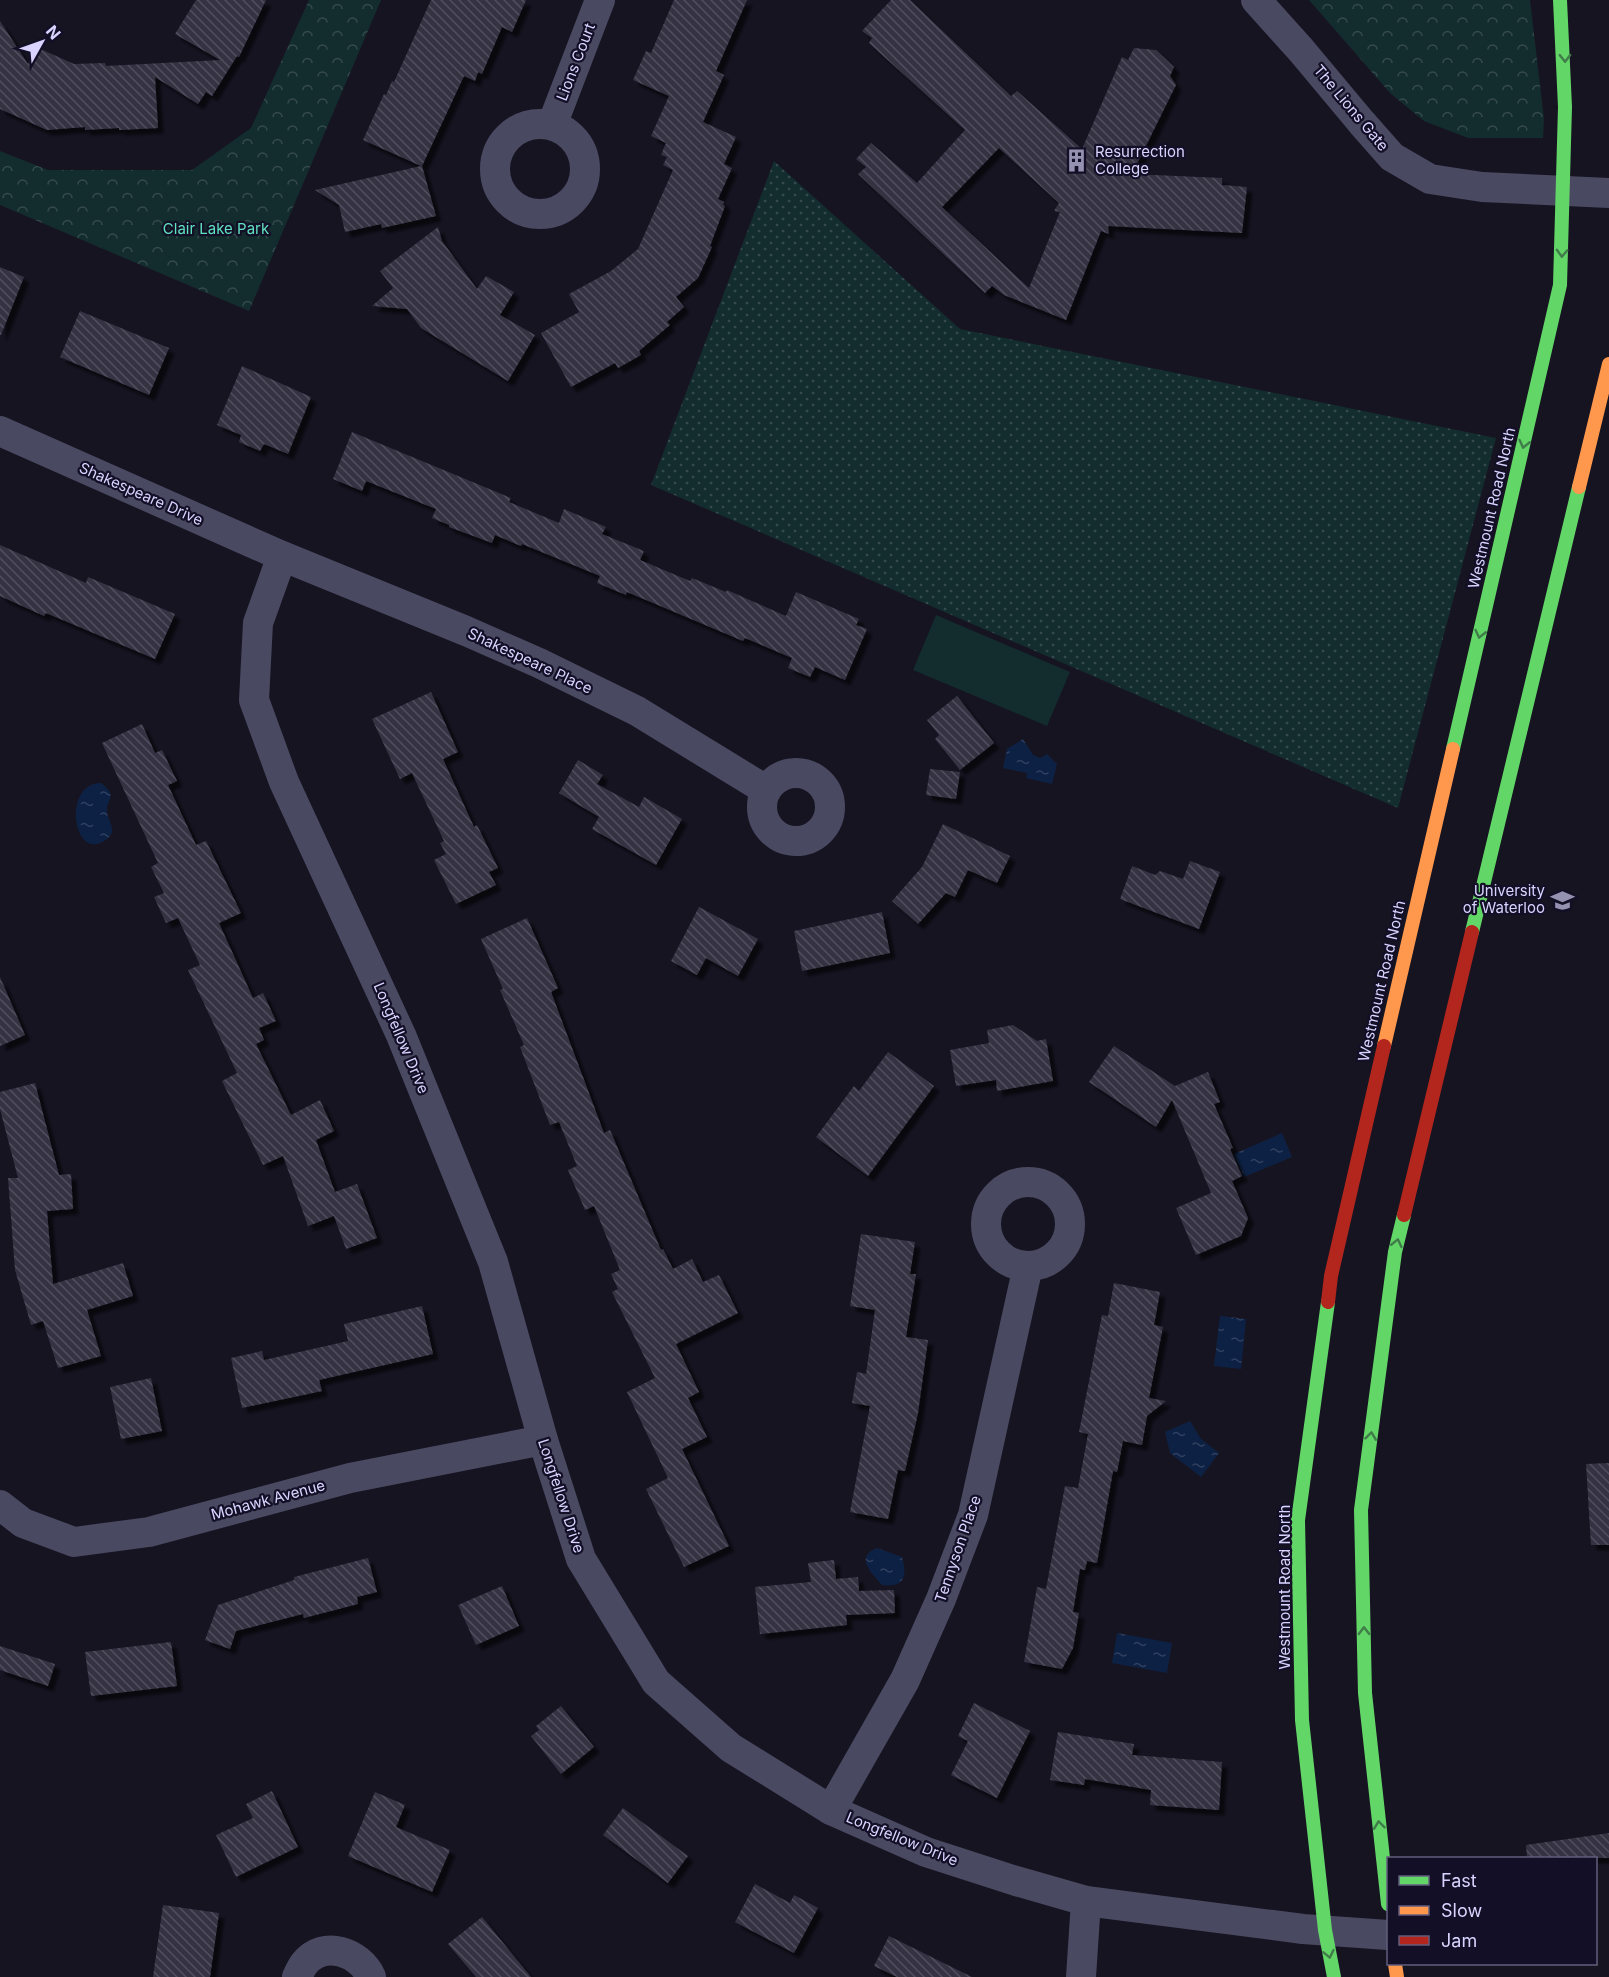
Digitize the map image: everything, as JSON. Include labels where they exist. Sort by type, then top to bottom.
[{"type":"main road","name":"Westmount Road North","points":[[1334,1977],[1324,1930],[1302,1720],[1298,1520],[1329,1288],[1560,285],[1564,190],[1565,51],[1560,0]]},
{"type":"main road","points":[[1387,1886],[1365,1693],[1361,1510],[1395,1252],[1609,364]]},
{"type":"street","name":"Lions Court","points":[[552,125],[600,0]]},
{"type":"street","name":"The Lions Gate","points":[[1256,0],[1392,157],[1430,179],[1482,186],[1609,193]]},
{"type":"street","name":"Shakespeare Drive","points":[[0,431],[282,556]]},
{"type":"street","name":"Longfellow Drive","points":[[282,556],[258,624],[254,700],[284,782],[401,1035],[493,1262],[543,1440],[581,1559],[656,1682],[731,1748],[831,1810],[926,1852],[1086,1901],[1324,1930],[1387,1935]]},
{"type":"street","name":"Shakespeare Place","points":[[282,556],[466,631],[578,682],[637,711],[766,790]]},
{"type":"street","name":"Tennyson Place","points":[[831,1810],[905,1680],[941,1599],[973,1515],[1028,1266]]},
{"type":"street","name":"Mohawk Avenue","points":[[0,1505],[23,1522],[74,1542],[149,1532],[350,1478],[543,1440]]},
{"type":"street","points":[[1081,1977],[1086,1901]]},
{"type":"street","points":[[297,1977],[304,1964],[313,1957],[336,1950],[358,1958],[367,1968],[370,1977]]},
{"type":"green space","name":"Clair Lake Park","points":[[309,0],[381,0],[249,311],[0,205],[0,151],[48,170],[192,170],[251,128]]},
{"type":"green space","points":[[1309,0],[1530,0],[1544,119],[1543,138],[1468,138],[1424,121],[1390,93]]},
{"type":"green space","points":[[774,161],[960,329],[1496,438],[1398,808],[651,485]]},
{"type":"green space","points":[[936,615],[1070,672],[1047,726],[913,670]]},
{"type":"water","points":[[1023,739],[1033,755],[1040,758],[1047,754],[1057,764],[1052,784],[1026,778],[1027,773],[1003,768],[1007,749]]},
{"type":"water","points":[[101,783],[111,795],[107,812],[112,830],[104,841],[93,844],[85,840],[79,831],[76,819],[77,807],[81,795],[89,786]]},
{"type":"water","points":[[1282,1133],[1292,1157],[1244,1177],[1234,1154]]},
{"type":"water","points":[[1220,1316],[1246,1319],[1241,1369],[1214,1366]]},
{"type":"water","points":[[1190,1421],[1201,1439],[1219,1453],[1201,1477],[1170,1453],[1165,1432]]},
{"type":"water","points":[[877,1548],[902,1557],[903,1579],[897,1584],[882,1585],[867,1565],[867,1556]]},
{"type":"water","points":[[1117,1633],[1172,1643],[1167,1673],[1112,1663]]},
{"type":"building","points":[[196,0],[266,0],[239,57],[237,56],[212,96],[206,92],[198,104],[155,77],[158,128],[85,130],[85,127],[47,130],[0,109],[0,21],[28,64],[36,47],[74,64],[105,63],[106,66],[220,60],[175,34]]},
{"type":"building","points":[[431,0],[526,0],[512,32],[502,27],[482,74],[478,72],[475,81],[464,76],[422,166],[436,216],[382,228],[381,224],[345,232],[339,205],[315,190],[421,166],[363,140],[384,94],[386,95],[392,81],[394,82]]},
{"type":"building","points":[[674,0],[747,0],[716,71],[724,75],[703,122],[736,137],[724,164],[732,168],[718,199],[724,202],[725,206],[710,246],[712,247],[698,278],[676,297],[684,307],[667,322],[670,325],[639,351],[641,355],[618,368],[615,363],[571,387],[541,333],[579,312],[569,294],[611,271],[638,249],[673,170],[663,165],[667,157],[661,155],[666,143],[651,136],[669,96],[633,80],[646,51],[651,53]]},
{"type":"building","name":"Resurrection College","points":[[891,0],[910,0],[1011,96],[1017,91],[1082,149],[1122,57],[1128,60],[1134,48],[1156,50],[1174,67],[1170,76],[1176,85],[1132,174],[1222,178],[1222,185],[1247,187],[1242,233],[1108,226],[1109,234],[1101,231],[1066,320],[1004,295],[992,286],[985,293],[858,174],[866,167],[856,159],[871,143],[917,183],[965,130],[869,43],[872,38],[862,31]],"holes":[[[999,148],[1059,203],[1054,211],[1060,212],[1029,288],[942,207]]]},
{"type":"building","points":[[438,227],[442,241],[477,289],[486,276],[514,292],[500,315],[535,335],[508,381],[421,328],[407,309],[372,306],[393,288],[380,271]]},
{"type":"building","points":[[0,267],[24,277],[1,335],[0,335]]},
{"type":"building","points":[[80,311],[169,348],[149,395],[60,357]]},
{"type":"building","points":[[242,366],[311,397],[288,454],[264,444],[260,451],[239,442],[241,435],[217,425]]},
{"type":"building","points":[[352,432],[511,498],[509,502],[559,523],[564,509],[606,527],[602,534],[644,551],[640,560],[690,581],[692,578],[726,592],[727,590],[786,616],[796,592],[859,619],[856,625],[867,629],[845,680],[815,667],[810,677],[788,668],[792,658],[745,638],[743,641],[627,592],[626,595],[597,583],[600,576],[522,544],[521,546],[495,535],[492,543],[449,527],[432,518],[436,509],[366,481],[362,491],[333,479]]},
{"type":"building","points":[[0,545],[86,583],[88,577],[175,614],[155,659],[46,613],[44,616],[0,596]]},
{"type":"building","points":[[431,692],[458,752],[443,759],[474,827],[477,825],[498,868],[489,872],[496,885],[456,904],[434,860],[446,854],[440,843],[444,841],[412,773],[400,779],[372,719]]},
{"type":"building","points":[[957,696],[994,743],[960,770],[935,739],[939,735],[927,720]]},
{"type":"building","points":[[142,724],[155,753],[162,750],[177,781],[168,785],[196,845],[206,841],[241,913],[219,923],[253,998],[263,993],[276,1021],[259,1028],[264,1040],[256,1044],[291,1115],[320,1100],[334,1131],[316,1140],[335,1192],[357,1184],[377,1238],[346,1249],[334,1216],[308,1226],[283,1156],[263,1165],[222,1081],[237,1073],[188,970],[200,965],[178,918],[166,923],[154,897],[164,893],[151,867],[158,863],[102,743]]},
{"type":"building","points":[[578,760],[603,775],[597,784],[639,807],[644,797],[682,819],[656,865],[592,829],[599,817],[559,793]]},
{"type":"building","points":[[930,769],[960,772],[956,799],[926,795]]},
{"type":"building","points":[[943,824],[1010,856],[997,883],[968,870],[955,897],[946,893],[918,924],[892,901],[922,867]]},
{"type":"building","points":[[1190,861],[1220,872],[1199,929],[1120,899],[1132,866],[1155,875],[1160,871],[1183,879]]},
{"type":"building","points":[[699,907],[758,939],[738,976],[706,958],[697,975],[671,961]]},
{"type":"building","points":[[882,912],[890,953],[802,971],[794,931]]},
{"type":"building","points":[[527,918],[558,988],[551,992],[604,1133],[610,1130],[661,1250],[663,1249],[673,1269],[692,1259],[703,1282],[719,1275],[738,1313],[676,1344],[699,1392],[688,1398],[707,1437],[682,1449],[729,1546],[684,1567],[646,1489],[668,1478],[627,1392],[655,1378],[612,1292],[618,1289],[611,1274],[620,1270],[594,1206],[585,1210],[568,1170],[577,1166],[559,1122],[550,1125],[520,1047],[524,1045],[481,939]]},
{"type":"building","points":[[0,977],[25,1035],[0,1046]]},
{"type":"building","points":[[1013,1025],[1037,1041],[1046,1039],[1053,1081],[997,1091],[996,1080],[956,1086],[950,1050],[989,1043],[987,1030]]},
{"type":"building","points":[[1114,1046],[1175,1086],[1208,1072],[1220,1102],[1214,1104],[1242,1176],[1232,1181],[1248,1218],[1241,1236],[1196,1255],[1176,1208],[1211,1193],[1172,1100],[1156,1127],[1089,1082]]},
{"type":"building","points":[[888,1052],[934,1086],[868,1176],[816,1137],[854,1086],[859,1091]]},
{"type":"building","points":[[35,1083],[59,1175],[71,1174],[73,1209],[47,1211],[53,1284],[123,1263],[133,1296],[87,1310],[101,1356],[58,1368],[43,1321],[31,1325],[15,1270],[8,1178],[18,1178],[0,1109],[0,1092]]},
{"type":"building","points":[[861,1234],[915,1242],[910,1274],[916,1274],[906,1337],[928,1340],[918,1413],[905,1471],[898,1470],[888,1519],[850,1512],[870,1406],[852,1403],[857,1372],[866,1374],[875,1310],[850,1306]]},
{"type":"building","points":[[1114,1283],[1160,1292],[1154,1325],[1163,1327],[1149,1398],[1166,1401],[1147,1416],[1142,1445],[1123,1441],[1117,1472],[1113,1471],[1097,1563],[1087,1561],[1085,1570],[1080,1569],[1073,1612],[1079,1613],[1073,1648],[1062,1669],[1024,1662],[1037,1587],[1046,1589],[1065,1486],[1078,1488],[1088,1434],[1079,1432],[1102,1315],[1108,1316]]},
{"type":"building","points":[[422,1306],[433,1354],[319,1380],[322,1391],[242,1408],[231,1358],[262,1351],[264,1360],[348,1341],[344,1324]]},
{"type":"building","points":[[151,1378],[162,1431],[121,1439],[110,1387]]},
{"type":"building","points":[[1609,1463],[1609,1545],[1591,1545],[1586,1464]]},
{"type":"building","points":[[368,1558],[377,1592],[357,1597],[358,1604],[304,1618],[303,1614],[236,1631],[230,1649],[205,1640],[218,1605],[294,1580],[294,1577]]},
{"type":"building","points":[[834,1560],[836,1579],[858,1577],[859,1591],[894,1590],[895,1613],[846,1615],[847,1625],[760,1634],[755,1587],[811,1582],[808,1563]]},
{"type":"building","points":[[502,1586],[519,1626],[476,1645],[458,1605]]},
{"type":"building","points":[[171,1642],[177,1686],[91,1696],[85,1652]]},
{"type":"building","points":[[0,1646],[55,1664],[48,1686],[0,1670]]},
{"type":"building","points":[[974,1703],[1030,1731],[997,1798],[951,1775],[968,1741],[958,1736]]},
{"type":"building","points":[[561,1706],[594,1747],[561,1774],[531,1736],[539,1730],[536,1726]]},
{"type":"building","points":[[1058,1732],[1134,1744],[1132,1755],[1222,1762],[1219,1810],[1150,1805],[1151,1790],[1085,1779],[1084,1785],[1050,1780]]},
{"type":"building","points":[[272,1791],[298,1847],[236,1877],[216,1835],[253,1818],[246,1804]]},
{"type":"building","points":[[375,1792],[405,1805],[396,1827],[450,1850],[432,1892],[348,1856]]},
{"type":"building","points":[[623,1808],[688,1856],[668,1883],[603,1835]]},
{"type":"building","points":[[1609,1833],[1609,1858],[1527,1857],[1526,1845]]},
{"type":"building","points":[[755,1884],[790,1903],[794,1895],[818,1908],[794,1953],[735,1922]]},
{"type":"building","points":[[163,1905],[219,1913],[210,1977],[153,1977]]},
{"type":"building","points":[[482,1917],[531,1977],[476,1977],[448,1944]]},
{"type":"building","points":[[889,1936],[972,1977],[897,1977],[874,1966]]},
{"type":"traffic: fast","points":[[1453,749],[1560,285],[1565,107],[1560,0]]},
{"type":"traffic: fast","points":[[1472,932],[1579,487]]},
{"type":"traffic: fast","points":[[1387,1895],[1365,1693],[1361,1510],[1395,1252],[1404,1215]]},
{"type":"traffic: fast","points":[[1328,1302],[1298,1520],[1302,1720],[1325,1930],[1334,1977]]},
{"type":"traffic: slow","points":[[1579,487],[1609,364]]},
{"type":"traffic: slow","points":[[1384,1046],[1453,749]]},
{"type":"traffic: slow","points":[[1395,1965],[1397,1977]]},
{"type":"traffic: jam","points":[[1404,1215],[1472,932]]},
{"type":"traffic: jam","points":[[1328,1302],[1331,1276],[1384,1046]]},
{"type":"place","name":"Resurrection College","points":[[1077,161]]},
{"type":"place","name":"University of Waterloo","points":[[1563,900]]}]
